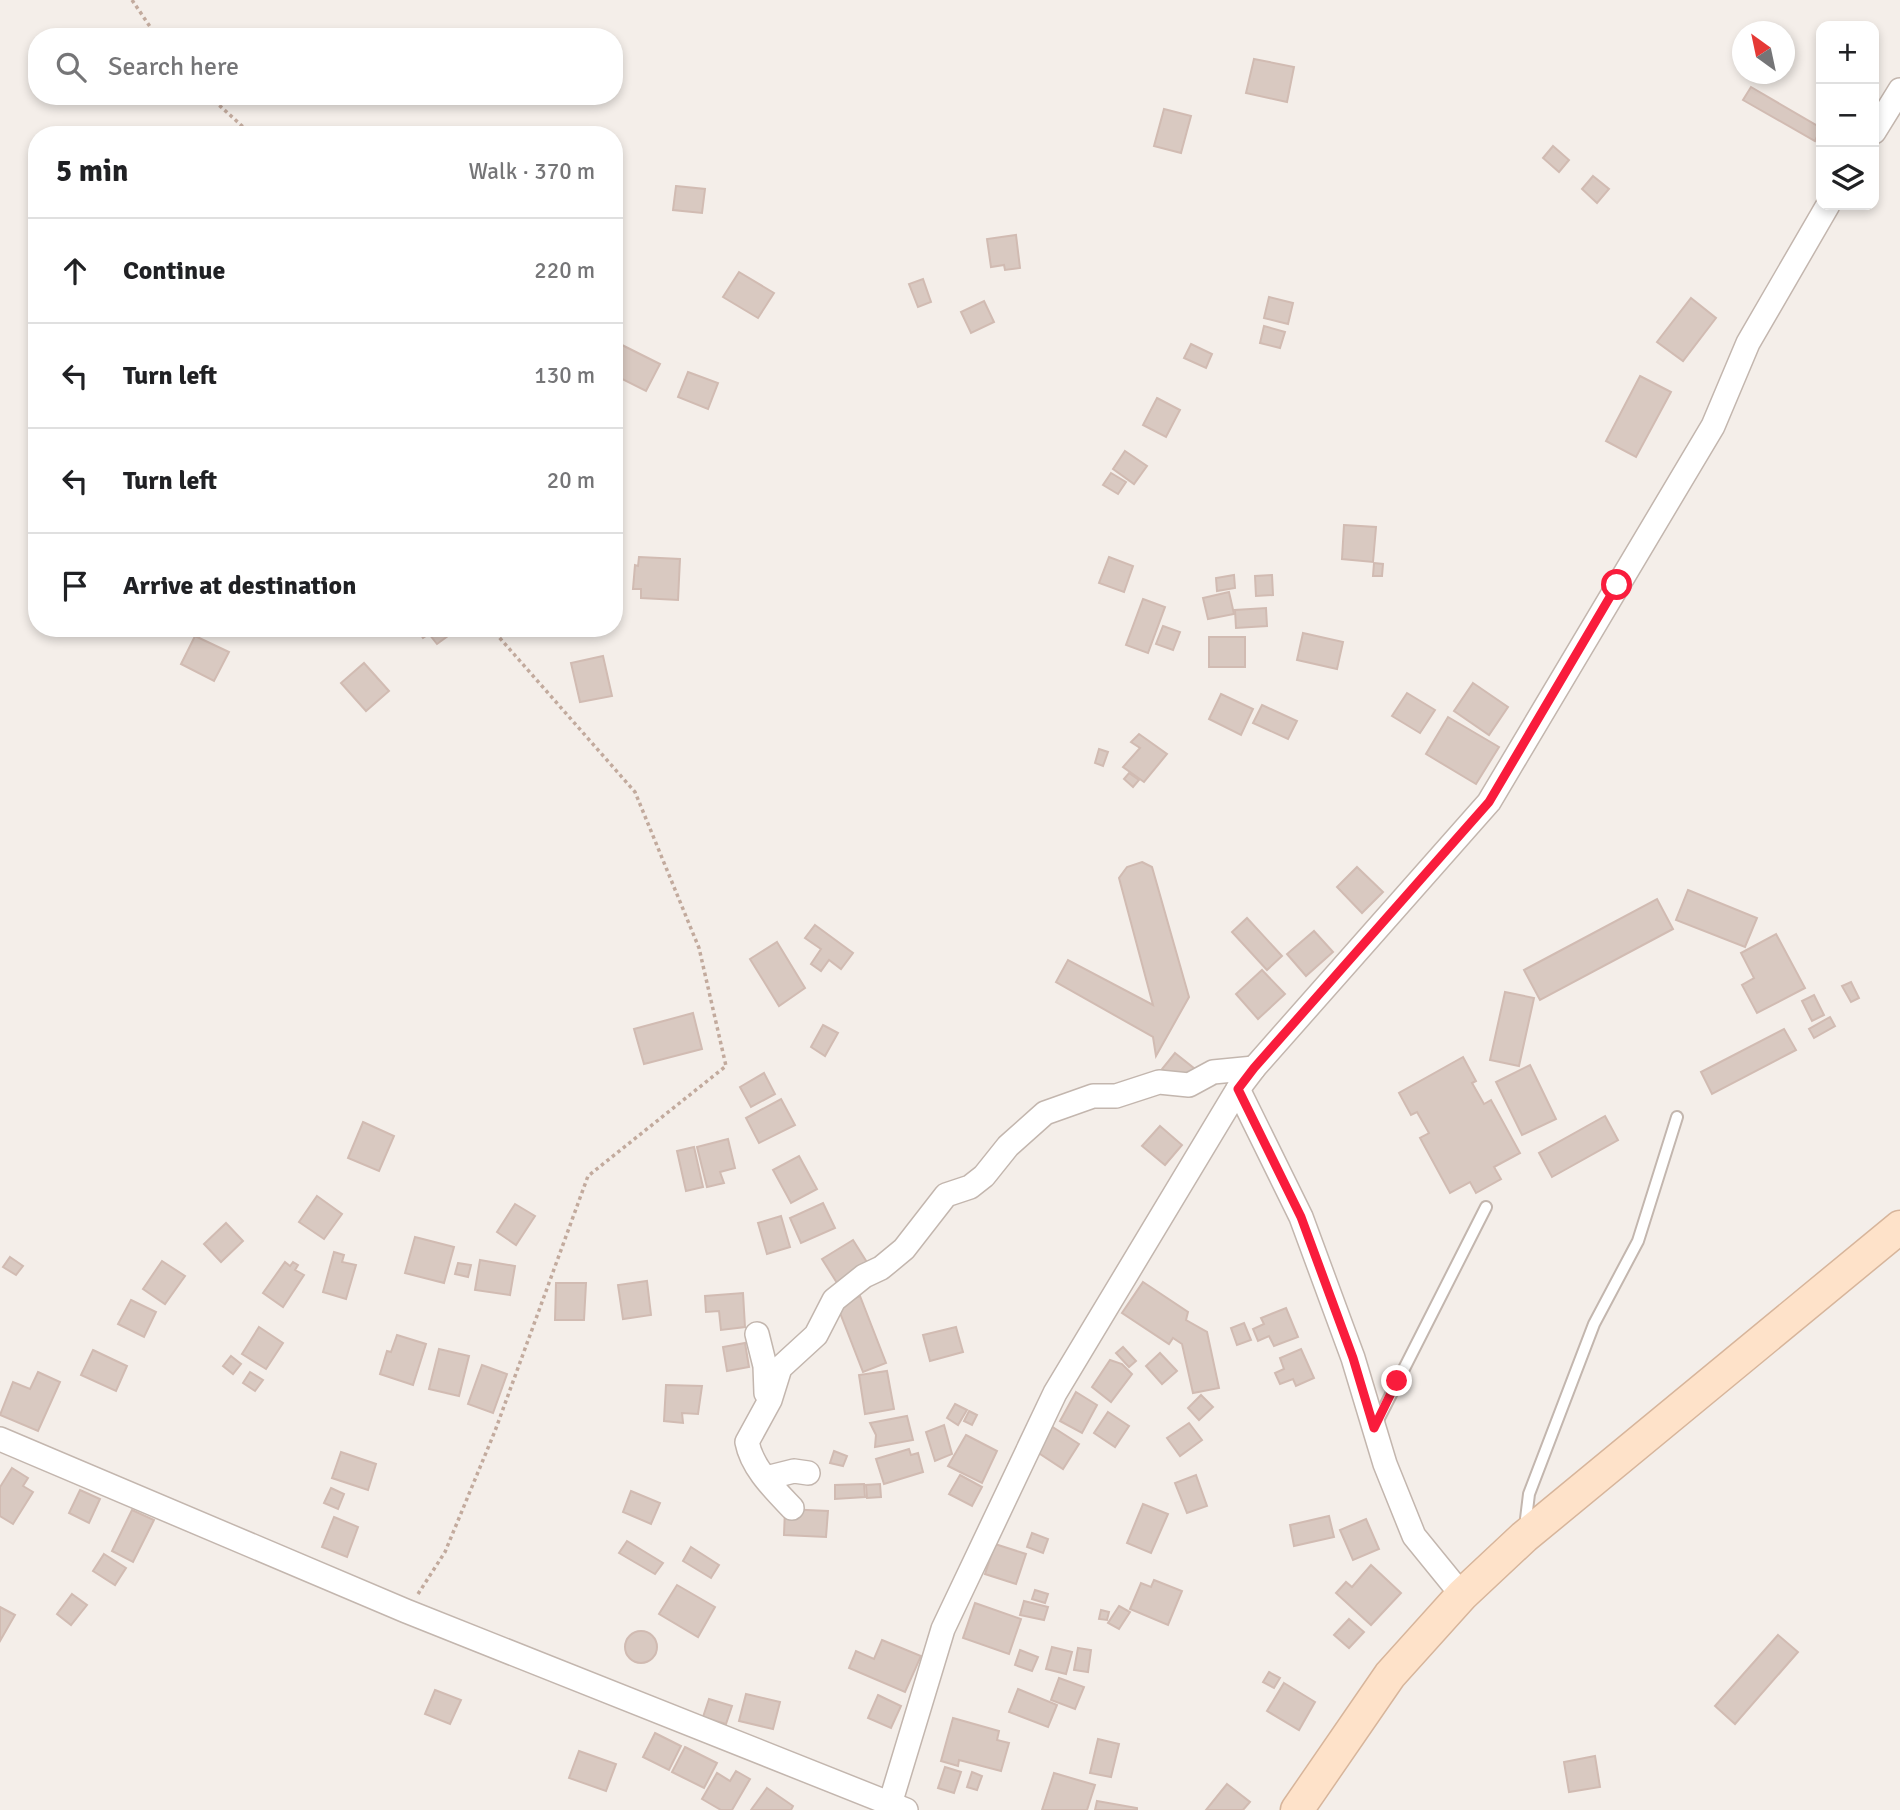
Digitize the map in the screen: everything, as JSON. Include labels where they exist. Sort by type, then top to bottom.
[{"type":"main road","points":[[1297,1810],[1390,1675],[1462,1595],[1524,1537],[1900,1227]]},
{"type":"street","points":[[1879,124],[1900,90]]},
{"type":"street","points":[[0,1439],[407,1611],[898,1807],[943,1629],[1055,1393],[1238,1089],[1489,802],[1713,426],[1748,342],[1825,210]]},
{"type":"street","points":[[772,1369],[780,1368],[816,1335],[834,1300],[904,1249],[946,1195],[970,1187],[984,1177],[1008,1146],[1045,1113],[1093,1096],[1116,1096],[1158,1082],[1189,1084],[1213,1072],[1254,1068]]},
{"type":"street","points":[[1238,1089],[1301,1217],[1353,1358],[1385,1464],[1414,1536],[1462,1595]]},
{"type":"street","points":[[757,1334],[772,1369],[766,1406],[747,1442],[749,1454],[792,1508]]},
{"type":"street","points":[[766,1478],[794,1471],[808,1473]]},
{"type":"lane","points":[[1524,1537],[1529,1493],[1594,1324],[1638,1241],[1677,1117]]},
{"type":"lane","points":[[1374,1428],[1486,1207]]},
{"type":"path","points":[[132,0],[151,28]]},
{"type":"path","points":[[219,105],[242,126]]},
{"type":"path","points":[[407,1611],[445,1552],[495,1431],[588,1176],[726,1066],[699,948],[635,792],[499,637]]},
{"type":"building","points":[[1254,59],[1294,67],[1287,102],[1246,93]]},
{"type":"building","points":[[1751,87],[1816,125],[1815,141],[1743,100]]},
{"type":"building","points":[[1164,109],[1191,116],[1181,153],[1154,146]]},
{"type":"building","points":[[1553,146],[1569,160],[1559,172],[1543,158]]},
{"type":"building","points":[[1593,176],[1609,189],[1597,203],[1582,189]]},
{"type":"building","points":[[676,186],[705,189],[702,213],[673,210]]},
{"type":"building","points":[[1016,235],[1020,268],[1005,270],[1004,265],[991,267],[987,239]]},
{"type":"building","points":[[739,272],[774,293],[758,318],[723,297]]},
{"type":"building","points":[[923,279],[931,302],[918,307],[909,284]]},
{"type":"building","points":[[1269,297],[1293,303],[1288,324],[1264,318]]},
{"type":"building","points":[[1691,298],[1716,318],[1683,361],[1657,342]]},
{"type":"building","points":[[984,301],[994,322],[971,333],[961,312]]},
{"type":"building","points":[[1264,326],[1285,332],[1280,348],[1260,343]]},
{"type":"building","points":[[1191,344],[1212,354],[1206,368],[1184,358]]},
{"type":"building","points":[[623,346],[660,364],[646,391],[623,380]]},
{"type":"building","points":[[688,372],[718,383],[708,409],[678,397]]},
{"type":"building","points":[[1640,376],[1671,392],[1636,457],[1606,441]]},
{"type":"building","points":[[1157,398],[1180,410],[1166,437],[1143,425]]},
{"type":"building","points":[[1125,451],[1147,466],[1134,484],[1113,469]]},
{"type":"building","points":[[1111,473],[1126,482],[1118,494],[1103,485]]},
{"type":"building","points":[[1344,525],[1376,527],[1373,562],[1342,559]]},
{"type":"building","points":[[639,557],[680,559],[678,600],[641,598],[641,589],[633,589],[635,565],[638,566]]},
{"type":"building","points":[[1109,557],[1133,566],[1124,592],[1099,583]]},
{"type":"building","points":[[1374,563],[1383,564],[1382,576],[1373,576]]},
{"type":"building","points":[[1234,575],[1235,588],[1217,591],[1216,578]]},
{"type":"building","points":[[1272,575],[1273,595],[1256,596],[1255,576]]},
{"type":"building","points":[[1229,592],[1234,614],[1208,619],[1203,598]]},
{"type":"building","points":[[1143,599],[1165,607],[1148,653],[1126,645]]},
{"type":"building","points":[[1266,608],[1267,626],[1236,628],[1235,610]]},
{"type":"building","points":[[1163,626],[1180,632],[1173,650],[1156,644]]},
{"type":"building","points":[[1303,633],[1343,642],[1337,669],[1297,660]]},
{"type":"building","points":[[194,637],[229,652],[214,681],[181,664]]},
{"type":"building","points":[[431,637],[447,637],[437,644]]},
{"type":"building","points":[[1209,637],[1245,637],[1245,667],[1209,667]]},
{"type":"building","points":[[603,656],[612,696],[580,702],[571,663]]},
{"type":"building","points":[[364,663],[389,691],[366,711],[341,683]]},
{"type":"building","points":[[1473,683],[1508,707],[1489,735],[1454,711]]},
{"type":"building","points":[[1407,693],[1435,710],[1420,733],[1392,716]]},
{"type":"building","points":[[1221,694],[1253,709],[1241,735],[1209,719]]},
{"type":"building","points":[[1262,705],[1297,721],[1288,739],[1253,723]]},
{"type":"building","points":[[1448,717],[1499,747],[1476,784],[1426,754]]},
{"type":"building","points":[[1139,734],[1167,754],[1144,782],[1123,767],[1140,748],[1131,742]]},
{"type":"building","points":[[1099,749],[1108,752],[1103,766],[1095,763]]},
{"type":"building","points":[[1129,773],[1139,780],[1133,787],[1124,779]]},
{"type":"building","points":[[1142,862],[1152,867],[1189,997],[1156,1056],[1153,1037],[1056,982],[1068,960],[1153,1005],[1119,878],[1127,867]]},
{"type":"building","points":[[1357,867],[1383,892],[1362,913],[1337,887]]},
{"type":"building","points":[[1688,890],[1757,918],[1745,947],[1676,920]]},
{"type":"building","points":[[1657,899],[1673,929],[1540,1000],[1524,970]]},
{"type":"building","points":[[1247,918],[1282,956],[1267,970],[1232,932]]},
{"type":"building","points":[[815,925],[853,953],[841,969],[829,960],[821,971],[811,964],[821,949],[805,938]]},
{"type":"building","points":[[1314,931],[1333,952],[1306,976],[1287,954]]},
{"type":"building","points":[[1776,934],[1805,988],[1757,1013],[1742,985],[1754,978],[1741,953]]},
{"type":"building","points":[[777,942],[805,988],[779,1006],[750,959]]},
{"type":"building","points":[[1262,970],[1285,994],[1258,1019],[1236,994]]},
{"type":"building","points":[[1851,982],[1859,998],[1851,1002],[1842,986]]},
{"type":"building","points":[[1505,992],[1534,998],[1519,1066],[1490,1060]]},
{"type":"building","points":[[1814,995],[1824,1015],[1812,1021],[1802,1001]]},
{"type":"building","points":[[693,1013],[702,1049],[644,1064],[634,1029]]},
{"type":"building","points":[[1830,1017],[1835,1026],[1814,1038],[1809,1029]]},
{"type":"building","points":[[823,1025],[838,1033],[825,1056],[811,1047]]},
{"type":"building","points":[[1784,1029],[1796,1050],[1712,1094],[1701,1072]]},
{"type":"building","points":[[1175,1053],[1200,1073],[1176,1081],[1162,1069]]},
{"type":"building","points":[[1463,1057],[1476,1081],[1472,1083],[1484,1104],[1491,1100],[1520,1153],[1494,1167],[1501,1179],[1476,1193],[1470,1182],[1450,1193],[1420,1138],[1429,1133],[1417,1112],[1411,1115],[1399,1093]]},
{"type":"building","points":[[1530,1065],[1556,1119],[1522,1135],[1496,1082]]},
{"type":"building","points":[[764,1073],[775,1094],[751,1107],[740,1087]]},
{"type":"building","points":[[781,1099],[795,1125],[759,1143],[746,1118]]},
{"type":"building","points":[[1605,1116],[1618,1140],[1552,1177],[1539,1153]]},
{"type":"building","points":[[363,1122],[394,1136],[379,1171],[348,1158]]},
{"type":"building","points":[[1160,1126],[1182,1145],[1165,1165],[1142,1146]]},
{"type":"building","points":[[728,1139],[735,1168],[720,1172],[724,1183],[707,1187],[697,1147]]},
{"type":"building","points":[[694,1147],[703,1187],[686,1191],[677,1151]]},
{"type":"building","points":[[799,1156],[817,1189],[791,1203],[773,1170]]},
{"type":"building","points":[[317,1196],[342,1214],[324,1239],[299,1222]]},
{"type":"building","points":[[823,1203],[835,1228],[801,1243],[790,1218]]},
{"type":"building","points":[[515,1204],[535,1216],[516,1245],[497,1232]]},
{"type":"building","points":[[781,1216],[790,1247],[767,1254],[758,1223]]},
{"type":"building","points":[[226,1223],[243,1241],[221,1262],[204,1244]]},
{"type":"building","points":[[415,1237],[454,1247],[444,1283],[405,1273]]},
{"type":"building","points":[[853,1240],[868,1264],[837,1283],[822,1259]]},
{"type":"building","points":[[334,1252],[344,1255],[342,1262],[356,1265],[346,1299],[323,1292]]},
{"type":"building","points":[[10,1257],[23,1266],[16,1275],[3,1267]]},
{"type":"building","points":[[480,1260],[515,1266],[510,1295],[475,1290]]},
{"type":"building","points":[[162,1261],[185,1276],[165,1304],[143,1289]]},
{"type":"building","points":[[285,1262],[290,1266],[293,1262],[298,1265],[295,1270],[304,1275],[283,1307],[263,1293]]},
{"type":"building","points":[[458,1263],[471,1265],[468,1277],[455,1274]]},
{"type":"building","points":[[647,1281],[651,1315],[623,1319],[618,1285]]},
{"type":"building","points":[[1143,1282],[1188,1312],[1186,1320],[1207,1332],[1219,1388],[1193,1393],[1182,1344],[1173,1338],[1169,1344],[1122,1313]]},
{"type":"building","points":[[556,1283],[586,1283],[584,1320],[555,1320]]},
{"type":"building","points":[[743,1293],[745,1327],[721,1330],[719,1311],[706,1312],[705,1296]]},
{"type":"building","points":[[860,1296],[886,1363],[863,1372],[837,1305]]},
{"type":"building","points":[[131,1300],[156,1312],[144,1337],[118,1324]]},
{"type":"building","points":[[1286,1308],[1298,1337],[1274,1346],[1269,1336],[1258,1341],[1253,1329],[1264,1324],[1261,1318]]},
{"type":"building","points":[[1244,1323],[1251,1340],[1237,1345],[1231,1328]]},
{"type":"building","points":[[259,1327],[283,1343],[266,1369],[242,1354]]},
{"type":"building","points":[[956,1327],[963,1352],[930,1361],[923,1335]]},
{"type":"building","points":[[397,1335],[426,1344],[413,1385],[380,1374],[387,1351],[391,1352]]},
{"type":"building","points":[[745,1343],[749,1367],[727,1371],[723,1347]]},
{"type":"building","points":[[1123,1347],[1136,1361],[1129,1367],[1116,1353]]},
{"type":"building","points":[[439,1349],[469,1356],[459,1396],[429,1389]]},
{"type":"building","points":[[1301,1349],[1314,1378],[1296,1386],[1293,1379],[1280,1384],[1275,1373],[1284,1369],[1280,1358]]},
{"type":"building","points":[[93,1350],[127,1366],[116,1391],[81,1375]]},
{"type":"building","points":[[1160,1353],[1177,1371],[1162,1384],[1146,1366]]},
{"type":"building","points":[[231,1356],[241,1364],[233,1374],[223,1366]]},
{"type":"building","points":[[1110,1360],[1122,1364],[1132,1374],[1111,1402],[1092,1387]]},
{"type":"building","points":[[482,1365],[507,1374],[493,1413],[468,1404]]},
{"type":"building","points":[[887,1371],[894,1409],[865,1414],[859,1375]]},
{"type":"building","points":[[38,1372],[60,1382],[38,1431],[0,1415],[13,1382],[30,1389]]},
{"type":"building","points":[[250,1372],[263,1380],[255,1391],[243,1383]]},
{"type":"building","points":[[666,1385],[702,1386],[698,1414],[682,1413],[683,1423],[664,1421]]},
{"type":"building","points":[[1076,1392],[1097,1405],[1082,1433],[1060,1421]]},
{"type":"building","points":[[1201,1395],[1213,1407],[1199,1420],[1188,1408]]},
{"type":"building","points":[[955,1404],[967,1410],[958,1425],[947,1418]]},
{"type":"building","points":[[969,1411],[977,1415],[972,1425],[964,1421]]},
{"type":"building","points":[[1108,1412],[1129,1426],[1115,1447],[1094,1433]]},
{"type":"building","points":[[907,1416],[913,1440],[875,1447],[876,1435],[870,1423]]},
{"type":"building","points":[[1189,1423],[1202,1440],[1180,1456],[1167,1438]]},
{"type":"building","points":[[1048,1424],[1079,1444],[1063,1469],[1031,1448]]},
{"type":"building","points":[[944,1425],[952,1454],[935,1461],[926,1432]]},
{"type":"building","points":[[966,1435],[997,1451],[982,1483],[948,1466]]},
{"type":"building","points":[[909,1449],[911,1455],[918,1453],[923,1472],[884,1484],[876,1459]]},
{"type":"building","points":[[834,1451],[847,1456],[843,1466],[830,1463]]},
{"type":"building","points":[[341,1452],[376,1464],[368,1490],[332,1478]]},
{"type":"building","points":[[12,1468],[28,1478],[23,1486],[33,1492],[13,1524],[0,1516],[0,1487]]},
{"type":"building","points":[[960,1475],[982,1487],[972,1506],[949,1494]]},
{"type":"building","points":[[1196,1475],[1207,1506],[1187,1513],[1175,1483]]},
{"type":"building","points":[[864,1484],[865,1497],[835,1499],[835,1485]]},
{"type":"building","points":[[880,1484],[881,1497],[867,1498],[866,1485]]},
{"type":"building","points":[[331,1488],[344,1494],[338,1509],[324,1503]]},
{"type":"building","points":[[80,1490],[100,1499],[89,1523],[69,1513]]},
{"type":"building","points":[[631,1491],[660,1503],[651,1524],[623,1512]]},
{"type":"building","points":[[1143,1504],[1168,1514],[1151,1553],[1127,1543]]},
{"type":"building","points":[[785,1509],[828,1511],[826,1537],[784,1535]]},
{"type":"building","points":[[132,1510],[154,1520],[133,1562],[112,1551]]},
{"type":"building","points":[[1329,1516],[1334,1537],[1294,1546],[1290,1525]]},
{"type":"building","points":[[334,1517],[358,1527],[347,1557],[322,1547]]},
{"type":"building","points":[[1366,1519],[1379,1549],[1353,1560],[1340,1530]]},
{"type":"building","points":[[1032,1533],[1048,1539],[1043,1553],[1027,1547]]},
{"type":"building","points":[[627,1541],[663,1563],[655,1574],[619,1553]]},
{"type":"building","points":[[995,1544],[1026,1554],[1016,1584],[985,1574]]},
{"type":"building","points":[[691,1547],[719,1565],[711,1578],[683,1561]]},
{"type":"building","points":[[104,1554],[126,1568],[115,1585],[93,1571]]},
{"type":"building","points":[[1371,1565],[1401,1593],[1371,1625],[1336,1593],[1346,1582],[1352,1587]]},
{"type":"building","points":[[1154,1580],[1182,1591],[1168,1625],[1130,1609],[1141,1583],[1151,1587]]},
{"type":"building","points":[[677,1585],[715,1607],[698,1637],[659,1614]]},
{"type":"building","points":[[1035,1590],[1048,1594],[1045,1603],[1032,1599]]},
{"type":"building","points":[[72,1594],[87,1605],[71,1625],[57,1614]]},
{"type":"building","points":[[1024,1601],[1048,1607],[1044,1620],[1020,1615]]},
{"type":"building","points":[[975,1603],[1021,1619],[1009,1654],[963,1638]]},
{"type":"building","points":[[1119,1606],[1130,1612],[1119,1629],[1108,1623]]},
{"type":"building","points":[[0,1607],[15,1615],[0,1641]]},
{"type":"building","points":[[1101,1610],[1109,1612],[1107,1620],[1099,1619]]},
{"type":"building","points":[[1349,1619],[1364,1632],[1349,1648],[1334,1635]]},
{"type":"building","points":[[641,1631],[652,1636],[657,1647],[652,1658],[641,1663],[630,1658],[625,1647],[630,1636]]},
{"type":"building","points":[[1778,1635],[1798,1652],[1735,1724],[1715,1706]]},
{"type":"building","points":[[882,1640],[921,1656],[905,1692],[849,1668],[856,1651],[874,1659]]},
{"type":"building","points":[[1052,1647],[1072,1652],[1066,1674],[1046,1669]]},
{"type":"building","points":[[1078,1648],[1091,1650],[1088,1672],[1074,1670]]},
{"type":"building","points":[[1020,1650],[1038,1657],[1032,1671],[1015,1665]]},
{"type":"building","points":[[1269,1672],[1280,1678],[1274,1688],[1263,1682]]},
{"type":"building","points":[[1059,1678],[1084,1687],[1075,1709],[1051,1700]]},
{"type":"building","points":[[1284,1683],[1315,1702],[1299,1730],[1267,1711]]},
{"type":"building","points":[[1018,1689],[1057,1705],[1048,1727],[1009,1712]]},
{"type":"building","points":[[435,1690],[461,1700],[450,1724],[425,1714]]},
{"type":"building","points":[[746,1694],[780,1702],[773,1729],[739,1721]]},
{"type":"building","points":[[878,1695],[901,1706],[891,1728],[868,1718]]},
{"type":"building","points":[[709,1699],[732,1706],[726,1724],[703,1717]]},
{"type":"building","points":[[953,1718],[999,1731],[997,1740],[1009,1743],[1001,1771],[959,1760],[958,1766],[941,1761]]},
{"type":"building","points":[[655,1733],[681,1746],[669,1770],[643,1757]]},
{"type":"building","points":[[1098,1739],[1119,1744],[1111,1777],[1090,1773]]},
{"type":"building","points":[[685,1747],[717,1763],[704,1788],[672,1772]]},
{"type":"building","points":[[579,1751],[616,1764],[606,1791],[569,1778]]},
{"type":"building","points":[[1595,1756],[1600,1787],[1569,1792],[1564,1762]]},
{"type":"building","points":[[945,1767],[961,1772],[954,1793],[938,1788]]},
{"type":"building","points":[[736,1771],[750,1779],[732,1810],[721,1810],[702,1799],[717,1773],[730,1781]]},
{"type":"building","points":[[972,1772],[982,1776],[977,1790],[967,1787]]},
{"type":"building","points":[[1054,1773],[1095,1785],[1087,1810],[1042,1810]]},
{"type":"building","points":[[1227,1784],[1250,1802],[1243,1810],[1206,1810]]},
{"type":"building","points":[[767,1788],[793,1806],[791,1810],[751,1810]]},
{"type":"building","points":[[1097,1801],[1137,1808],[1137,1810],[1095,1810]]},
{"type":"route","points":[[1397,1381],[1374,1428],[1353,1358],[1301,1217],[1238,1089],[1489,802],[1617,585]]}]
